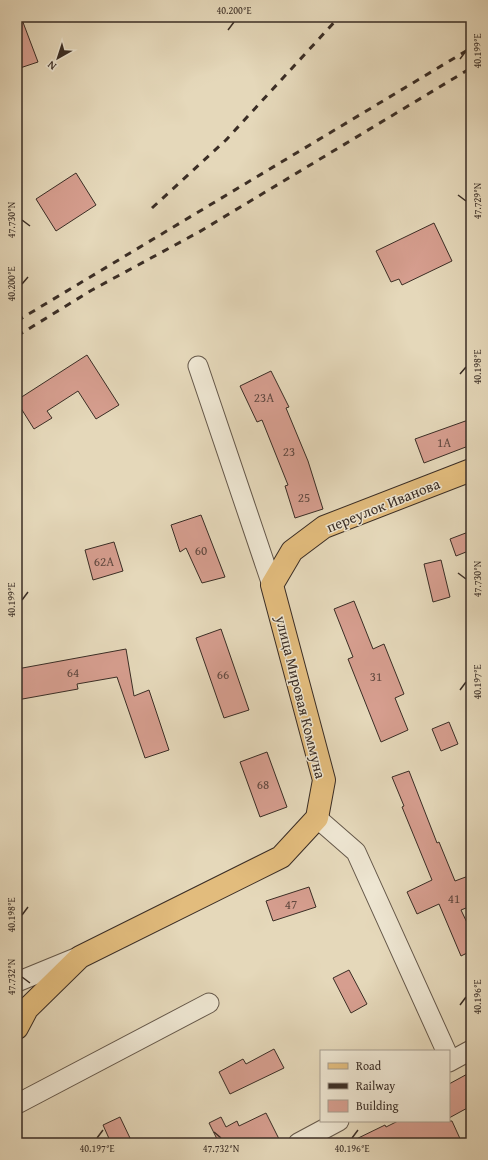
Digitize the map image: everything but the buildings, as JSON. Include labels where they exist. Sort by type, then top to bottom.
[{"type":"main road","name":"переулок Иванова","points":[[272,585],[292,551],[324,527],[471,470]]},
{"type":"main road","name":"улица Мировая Коммуна","points":[[272,585],[324,780],[317,818]]},
{"type":"main road","points":[[17,1028],[27,1008],[80,957],[281,857],[317,818]]},
{"type":"street","name":"улица Мировая Коммуна","points":[[198,366],[272,585]]},
{"type":"street","points":[[317,818],[356,852],[445,1050]]},
{"type":"street","points":[[17,982],[80,957]]},
{"type":"street","points":[[17,1104],[209,1003]]},
{"type":"street","points":[[450,1058],[471,1050]]},
{"type":"street","points":[[298,1143],[337,1122]]},
{"type":"railway","points":[[152,208],[226,140],[339,17]]},
{"type":"railway","points":[[17,321],[471,48]]},
{"type":"railway","points":[[17,336],[92,290],[199,232],[471,68]]}]
